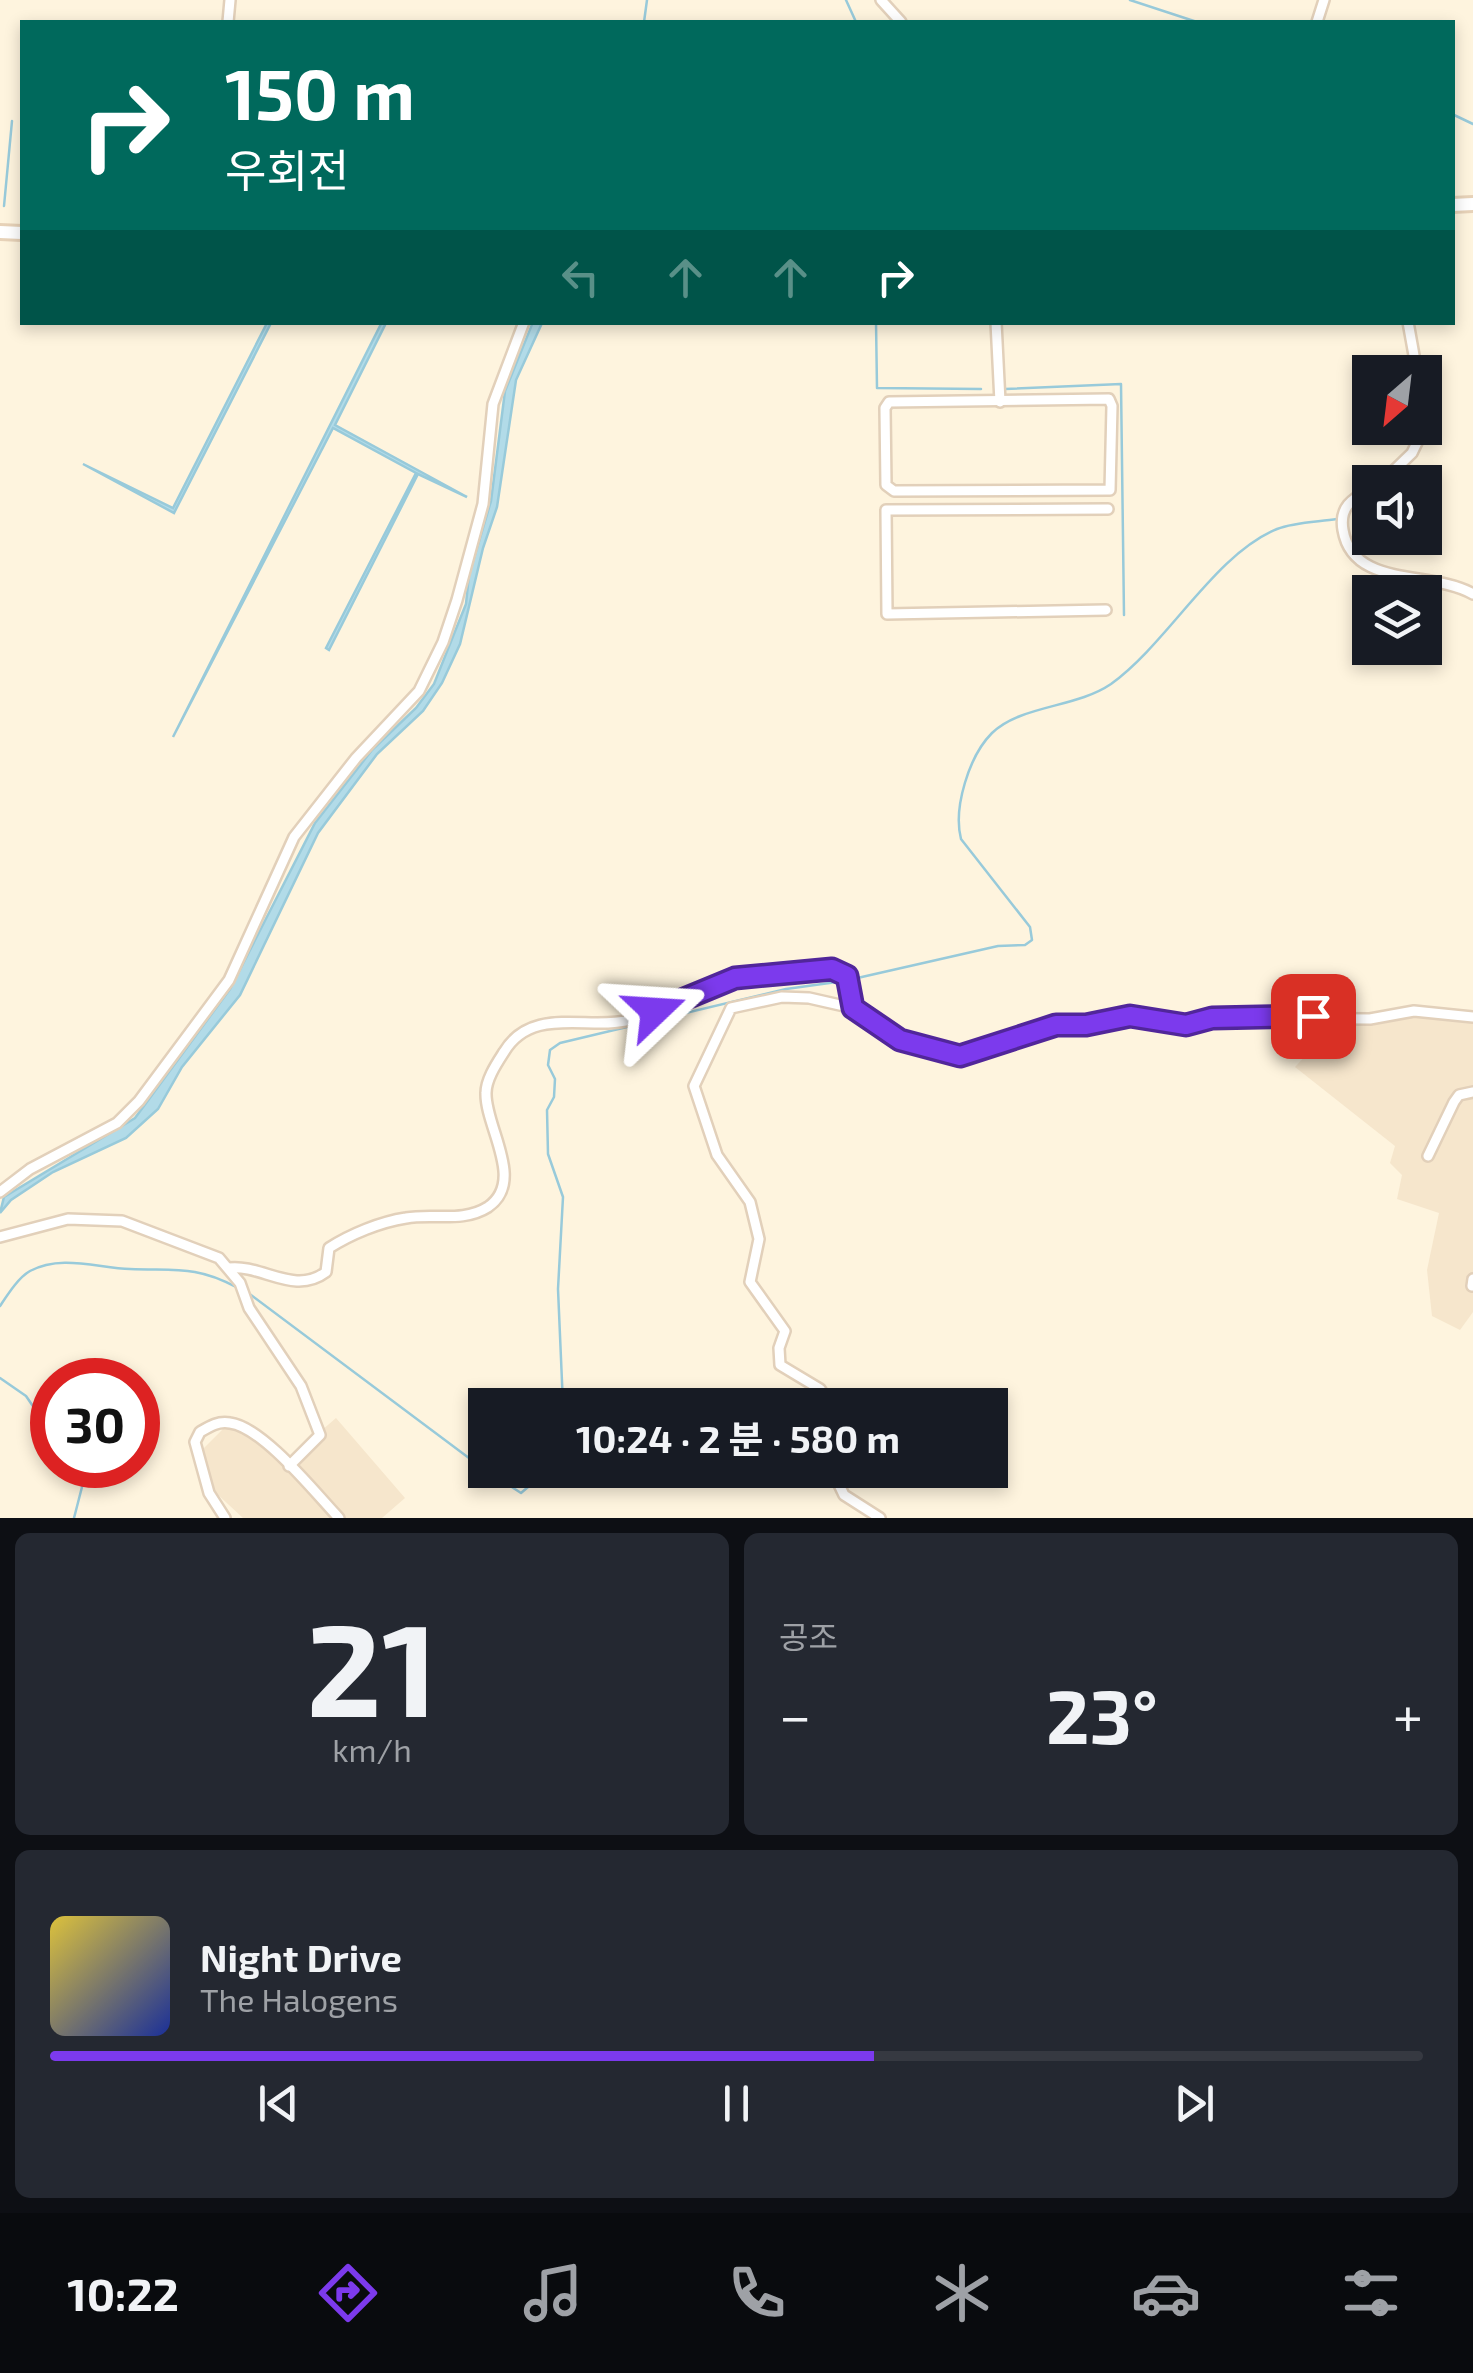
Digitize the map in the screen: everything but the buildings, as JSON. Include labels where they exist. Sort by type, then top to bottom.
[{"type":"street","points":[[881,0],[899,20]]},
{"type":"street","points":[[0,1192],[30,1170],[118,1123],[139,1102],[229,980],[294,837],[356,758],[419,691],[443,642],[457,600],[483,504],[496,392],[523,325]]},
{"type":"street","points":[[996,325],[1000,402]]},
{"type":"street","points":[[1409,325],[1414,355]]},
{"type":"street","points":[[1109,400],[1112,489],[1001,494],[894,492],[886,485],[886,404],[1000,402],[1109,400]]},
{"type":"street","points":[[1400,465],[1416,445]]},
{"type":"street","points":[[1081,491],[1081,509]]},
{"type":"street","points":[[921,492],[922,510]]},
{"type":"street","points":[[1001,494],[1002,509]]},
{"type":"street","points":[[1352,499],[1344,508],[1342,526],[1351,555],[1372,568],[1453,584],[1473,594]]},
{"type":"street","points":[[1106,610],[886,614],[886,510],[1108,508]]},
{"type":"street","points":[[229,1268],[249,1267],[287,1280],[320,1277],[326,1272],[328,1248],[376,1226],[404,1218],[450,1217],[489,1206],[497,1198],[504,1176],[486,1088],[507,1046],[537,1027],[563,1020],[615,1023],[735,978],[832,969],[847,976],[853,1008]]},
{"type":"street","points":[[817,1388],[780,1364],[778,1356],[785,1331],[750,1282],[759,1239],[750,1202],[717,1155],[694,1086],[731,1008],[792,996],[853,1008],[900,1040],[960,1056],[1044,1027],[1095,1024],[1130,1016],[1186,1025],[1212,1018],[1370,1019],[1414,1011],[1473,1017]]},
{"type":"street","points":[[1428,1156],[1459,1094],[1472,1090]]},
{"type":"street","points":[[0,1237],[68,1219],[122,1221],[219,1258],[229,1268],[249,1308],[301,1386],[320,1435],[290,1466]]},
{"type":"street","points":[[225,1518],[209,1493],[195,1442],[200,1432],[212,1424],[236,1424],[290,1466],[339,1518]]},
{"type":"street","points":[[840,1488],[844,1496],[880,1518]]},
{"type":"shaded area","points":[[1411,1012],[1473,1019],[1473,1312],[1460,1330],[1432,1316],[1427,1270],[1439,1213],[1397,1199],[1402,1175],[1390,1163],[1395,1146],[1295,1067],[1340,1019]]},
{"type":"shaded area","points":[[336,1418],[405,1498],[382,1518],[243,1518],[202,1480],[199,1453],[229,1423],[285,1462]]},
{"type":"water","points":[[266,325],[270,325],[174,513],[83,464],[173,508]]},
{"type":"water","points":[[380,325],[385,325],[335,425],[467,497],[418,474],[329,650],[326,648],[416,473],[333,428],[173,737]]},
{"type":"water","points":[[532,325],[541,325],[516,380],[497,507],[460,644],[442,683],[423,711],[377,754],[318,833],[240,995],[182,1067],[158,1109],[126,1138],[53,1172],[11,1200],[0,1213],[4,1197],[135,1118],[230,989],[315,823],[372,750],[416,708],[434,684],[466,604],[469,575],[491,501],[505,391]]},
{"type":"waterway","points":[[644,20],[647,0]]},
{"type":"waterway","points":[[846,0],[855,20]]},
{"type":"waterway","points":[[1130,0],[1191,20]]},
{"type":"waterway","points":[[1455,115],[1473,124]]},
{"type":"waterway","points":[[4,206],[12,121]]},
{"type":"waterway","points":[[876,325],[877,388],[981,389]]},
{"type":"waterway","points":[[1005,389],[1121,384],[1124,615]]},
{"type":"waterway","points":[[853,979],[998,946],[1025,945],[1032,940],[1030,927],[961,839],[961,798],[970,768],[984,743],[992,733],[1018,717],[1082,698],[1111,684],[1153,646],[1212,578],[1254,541],[1284,527],[1337,519]]},
{"type":"waterway","points":[[562,1388],[558,1289],[563,1197],[548,1154],[547,1110],[554,1097],[555,1079],[548,1065],[550,1050],[560,1043],[786,989],[844,981]]},
{"type":"waterway","points":[[0,1306],[26,1274],[54,1263],[184,1270],[209,1275],[236,1287]]},
{"type":"waterway","points":[[247,1292],[468,1457]]},
{"type":"waterway","points":[[0,1378],[30,1402]]},
{"type":"waterway","points":[[74,1518],[82,1488]]},
{"type":"waterway","points":[[513,1488],[521,1493],[527,1488]]},
{"type":"route","points":[[655,1011],[735,978],[832,969],[842,970],[847,976],[853,1008],[900,1040],[944,1055],[960,1056],[1044,1027],[1095,1024],[1130,1016],[1186,1025],[1212,1018],[1313,1016]]}]
